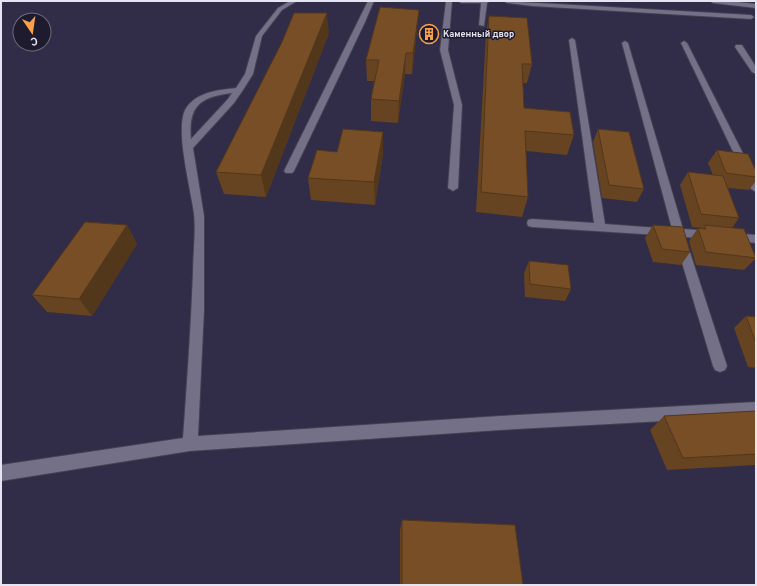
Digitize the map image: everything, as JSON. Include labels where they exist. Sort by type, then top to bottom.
[{"type":"street","points":[[188,148],[231,102],[249,74],[259,36],[280,9],[294,1]]},
{"type":"street","points":[[289,171],[371,1]]},
{"type":"street","points":[[449,1],[444,50],[458,105],[454,188]]},
{"type":"street","points":[[461,1],[485,2],[482,25]]},
{"type":"street","points":[[507,1],[754,19]]},
{"type":"street","points":[[713,1],[756,6]]},
{"type":"street","points":[[736,4],[754,19]]},
{"type":"street","points":[[572,40],[600,228]]},
{"type":"street","points":[[625,43],[678,232],[720,366]]},
{"type":"street","points":[[684,43],[756,189]]},
{"type":"street","points":[[739,47],[756,72]]},
{"type":"street","points":[[190,444],[198,310],[199,216],[185,121],[188,111],[194,101],[222,92],[239,90]]},
{"type":"street","points":[[532,223],[678,232],[756,239]]},
{"type":"street","points":[[1,473],[190,444],[516,422],[756,409]]},
{"type":"shaded area","points":[[1,1],[756,1],[756,585],[1,585]]},
{"type":"building","points":[[380,7],[419,10],[413,53],[406,53],[399,101],[371,99],[379,60],[366,60]]},
{"type":"building","points":[[294,13],[327,13],[261,175],[216,172],[282,42]]},
{"type":"building","points":[[489,16],[527,18],[532,64],[522,64],[524,108],[570,112],[574,135],[525,131],[528,197],[481,192]]},
{"type":"building","points":[[343,129],[383,132],[374,182],[308,178],[317,150],[337,152]]},
{"type":"building","points":[[598,129],[629,132],[644,189],[609,185]]},
{"type":"building","points":[[717,150],[748,154],[756,171],[756,177],[726,173]]},
{"type":"building","points":[[688,172],[723,176],[739,218],[701,214]]},
{"type":"building","points":[[85,222],[127,225],[79,299],[32,295]]},
{"type":"building","points":[[653,225],[683,227],[690,252],[662,249]]},
{"type":"building","points":[[704,225],[744,229],[756,258],[706,252],[698,228],[706,229]]},
{"type":"building","points":[[529,261],[568,265],[571,289],[530,284]]},
{"type":"building","points":[[746,316],[756,317],[756,343]]},
{"type":"building","points":[[756,411],[756,454],[683,458],[664,416]]},
{"type":"building","points":[[402,520],[515,525],[523,585],[402,585]]},
{"type":"place","name":"Каменный двор","points":[[429,34]]}]
